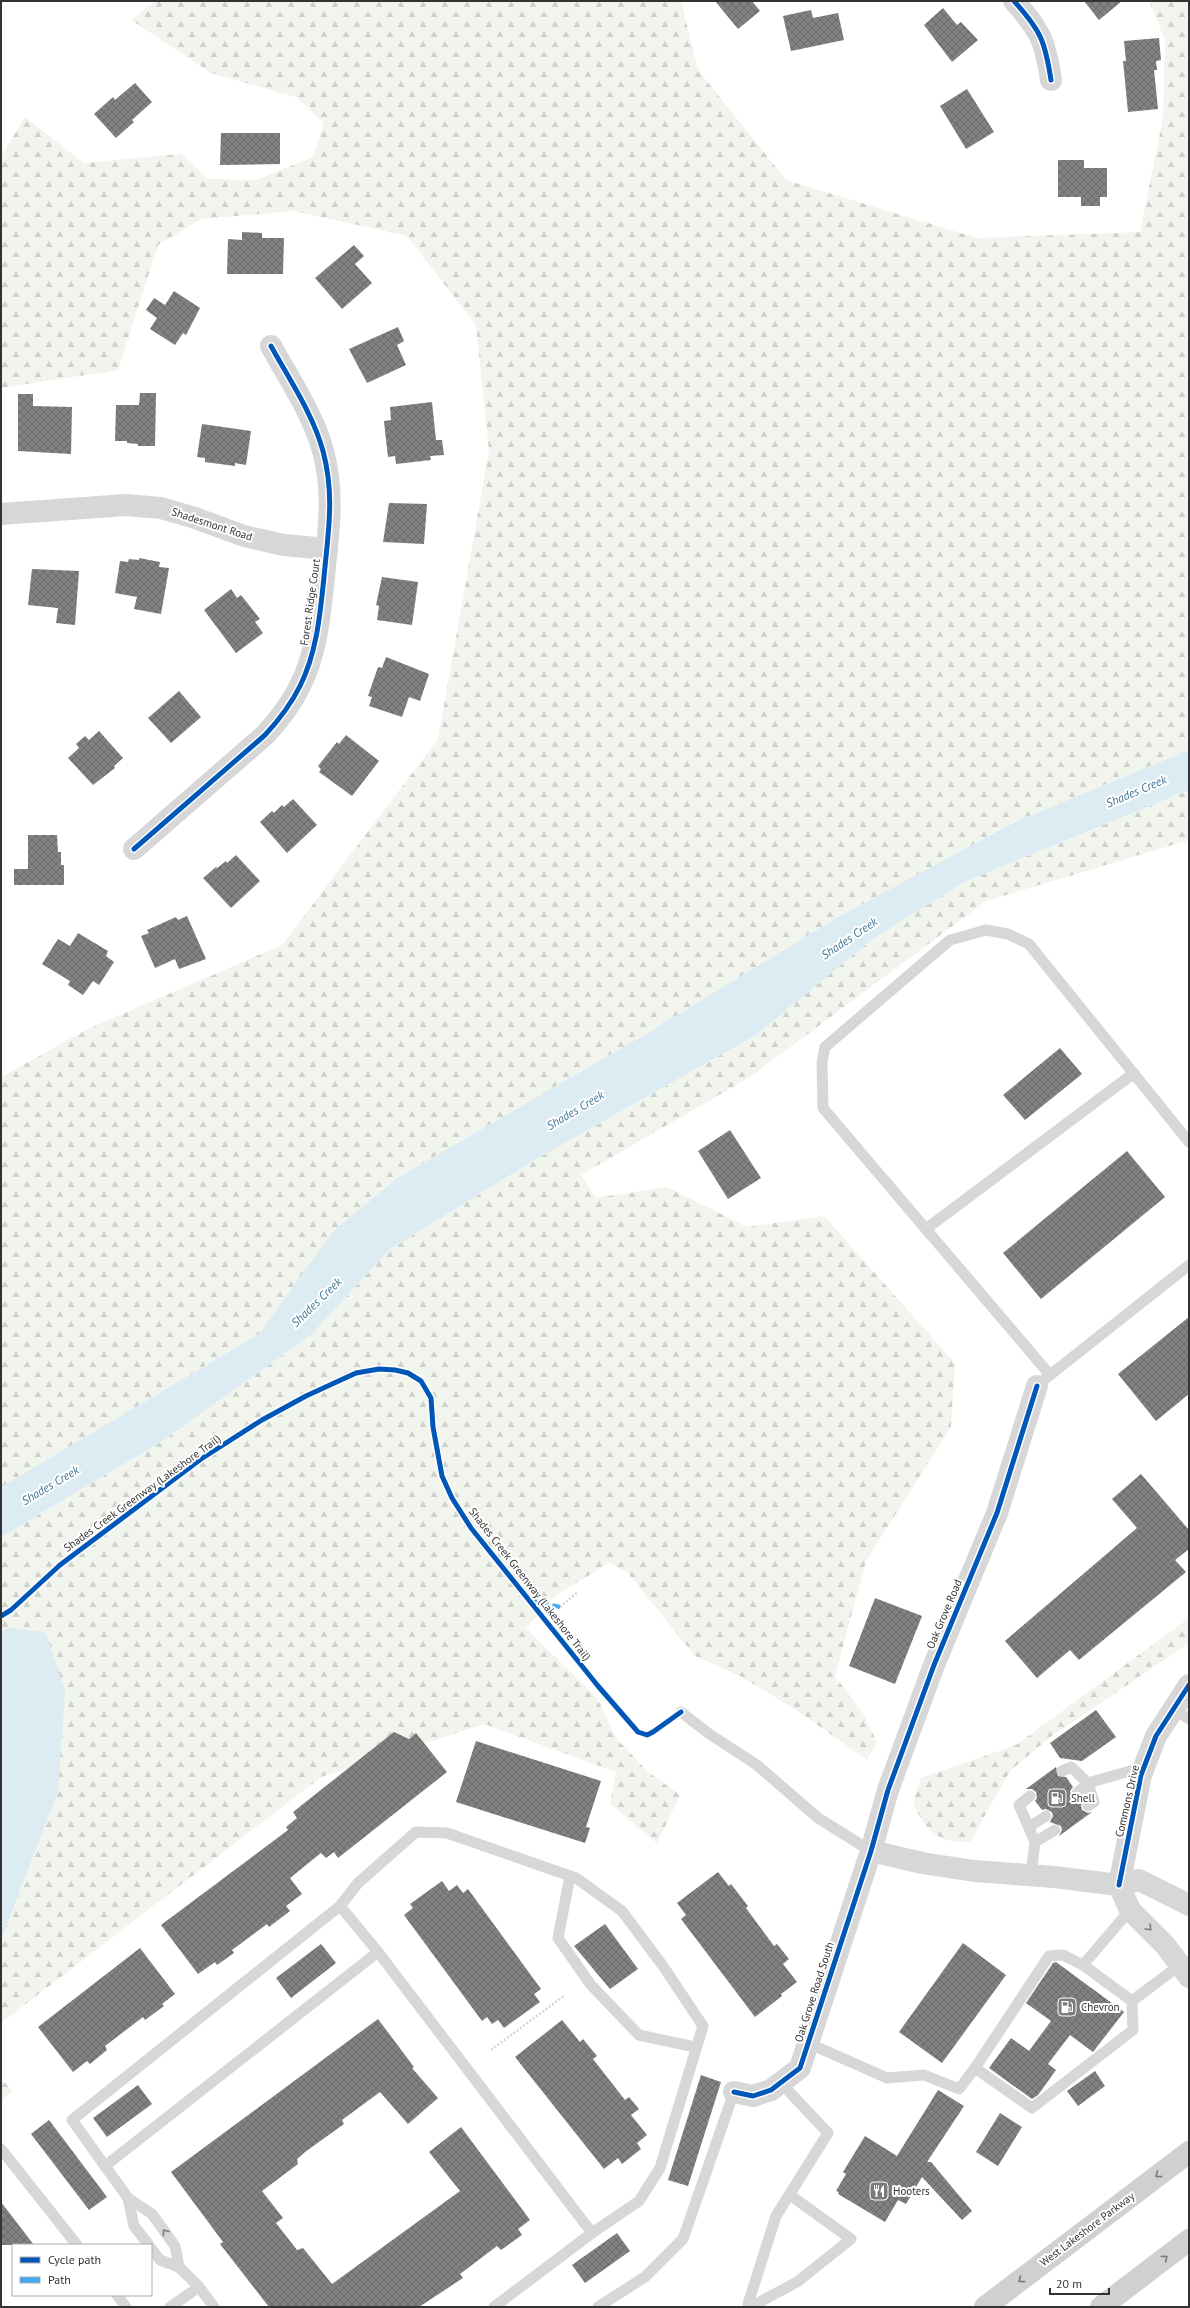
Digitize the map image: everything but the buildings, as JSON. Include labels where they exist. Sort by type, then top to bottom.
[{"type":"main road","name":"West Lakeshore Parkway","points":[[985,2307],[1189,2152]]},
{"type":"main road","points":[[1101,2307],[1189,2240]]},
{"type":"street","points":[[1014,1],[1035,25],[1046,48],[1051,80]]},
{"type":"street","name":"Forest Ridge Court","points":[[134,850],[265,735],[291,702],[301,686],[315,646],[331,518],[330,496],[322,450],[311,421],[271,346]]},
{"type":"street","name":"Shadesmont Road","points":[[1,514],[126,505],[161,508],[195,518],[244,536],[284,545],[326,549]]},
{"type":"street","name":"Oak Grove Road","points":[[871,1851],[888,1790],[931,1672],[997,1513],[1044,1380]]},
{"type":"street","name":"Commons Drive","points":[[1119,1885],[1144,1767],[1156,1736],[1181,1713],[1189,1685]]},
{"type":"street","points":[[871,1851],[922,1863],[974,1871],[1119,1885],[1139,1880],[1189,1905]]},
{"type":"street","name":"Oak Grove Road South","points":[[734,2092],[754,2096],[771,2090],[800,2068],[871,1851]]},
{"type":"street","points":[[1119,1885],[1130,1910],[1166,1945],[1184,1971]]},
{"type":"lane","points":[[1189,1142],[1029,944],[1008,934],[986,930],[950,940],[825,1047],[822,1062],[823,1108],[926,1229],[1044,1380],[1189,1265]]},
{"type":"lane","points":[[926,1229],[1134,1073]]},
{"type":"lane","points":[[681,1712],[708,1733],[757,1765],[818,1818],[871,1851]]},
{"type":"lane","points":[[1062,1772],[1071,1767],[1088,1783],[1094,1802],[1088,1806]]},
{"type":"lane","points":[[1077,1793],[1088,1783],[1144,1767]]},
{"type":"lane","points":[[1030,1796],[1019,1805],[1035,1842],[1031,1876]]},
{"type":"lane","points":[[1029,1827],[1046,1816]]},
{"type":"lane","points":[[1035,1842],[1055,1830]]},
{"type":"lane","points":[[179,2267],[175,2246],[152,2214],[128,2198],[72,2120],[340,1906],[358,1883],[416,1832],[447,1833],[570,1876],[622,1911],[663,1966],[703,2026],[695,2047],[660,2168],[640,2201],[592,2233],[494,2307]]},
{"type":"lane","points":[[570,1876],[558,1938],[591,1985],[639,2035],[695,2047]]},
{"type":"lane","points":[[340,1906],[378,1952],[592,2233]]},
{"type":"lane","points":[[1083,1966],[1130,1910]]},
{"type":"lane","points":[[105,2166],[378,1952]]},
{"type":"lane","points":[[808,2042],[888,2078],[924,2076],[959,2089],[975,2068],[1050,1956],[1063,1955],[1083,1966],[1132,2001]]},
{"type":"lane","points":[[1132,2001],[1184,1971]]},
{"type":"lane","points":[[975,2068],[1032,2108],[1133,2030],[1132,2001]]},
{"type":"lane","points":[[781,2082],[828,2133],[776,2216],[748,2304],[756,2304],[797,2282],[850,2239],[790,2195]]},
{"type":"lane","points":[[598,2307],[645,2277],[684,2239],[734,2092]]},
{"type":"lane","points":[[1,2149],[76,2244]]},
{"type":"lane","points":[[128,2198],[134,2226],[148,2244]]},
{"type":"lane","points":[[152,2249],[160,2260],[179,2267],[199,2287],[214,2307]]},
{"type":"lane","points":[[170,2307],[199,2287]]},
{"type":"lane","points":[[117,2296],[126,2307]]},
{"type":"path","points":[[560,1607],[578,1592]]},
{"type":"path","points":[[491,2050],[565,1995]]},
{"type":"green space","points":[[155,1],[681,1],[698,70],[786,180],[977,238],[1140,232],[1163,118],[1165,40],[1149,1],[1189,1],[1189,750],[1015,822],[836,918],[656,1028],[399,1177],[333,1231],[260,1333],[1,1487],[1,1077],[90,1028],[282,945],[438,739],[489,451],[476,325],[407,236],[294,211],[201,219],[158,245],[118,370],[1,388],[1,157],[25,117],[84,163],[181,154],[208,179],[257,180],[313,157],[324,123],[296,97],[211,73],[131,20]]},
{"type":"green space","points":[[1189,790],[1189,840],[986,901],[750,1077],[581,1175],[596,1198],[667,1187],[747,1227],[824,1216],[955,1363],[951,1427],[866,1561],[835,1676],[864,1715],[877,1742],[867,1760],[799,1712],[742,1677],[695,1656],[627,1572],[609,1563],[555,1596],[526,1628],[597,1698],[617,1739],[647,1771],[680,1795],[657,1843],[610,1804],[616,1772],[484,1724],[321,1777],[1,2023],[1,1940],[58,1792],[8,1627],[1,1632],[1,1537],[161,1442],[312,1334],[389,1250],[533,1161],[756,1035],[873,938],[964,882]]},
{"type":"green space","points":[[1189,1618],[1189,1643],[1049,1738],[1010,1771],[970,1842],[949,1840],[934,1833],[928,1828],[913,1803],[921,1778],[1016,1745]]},
{"type":"green space","points":[[1,2079],[13,2091],[1,2101]]},
{"type":"water","name":"Shades Creek","points":[[1189,750],[1189,790],[964,882],[874,938],[756,1035],[533,1161],[389,1250],[312,1334],[161,1442],[1,1537],[1,1487],[260,1333],[333,1231],[399,1177],[656,1028],[836,918],[1015,822]]},
{"type":"water","points":[[8,1627],[46,1633],[65,1691],[58,1792],[1,1940],[1,1632]]},
{"type":"marked path","points":[[529,1600],[560,1607]]},
{"type":"cycle path","points":[[1014,1],[1036,29],[1040,37],[1044,46],[1051,80]]},
{"type":"cycle path","points":[[134,849],[265,735],[280,718],[293,699],[306,673],[314,646],[321,605],[329,530],[330,499],[327,468],[319,437],[307,410],[271,346]]},
{"type":"cycle path","name":"Shades Creek Greenway (Lakeshore Trail)","points":[[1,1616],[11,1610],[60,1565],[201,1459],[262,1420],[306,1396],[356,1373],[379,1369],[395,1370],[408,1373],[421,1381],[431,1398],[433,1427],[442,1476],[452,1498],[471,1528],[598,1686],[638,1732],[647,1735],[681,1712]]},
{"type":"cycle path","points":[[734,2092],[753,2096],[771,2090],[800,2068],[871,1851],[888,1790],[934,1665],[997,1513],[1037,1386]]},
{"type":"cycle path","points":[[1119,1885],[1141,1775],[1156,1736],[1189,1685]]},
{"type":"place","name":"Shell","points":[[1057,1798]]},
{"type":"place","name":"Chevron","points":[[1067,2007]]},
{"type":"place","name":"Hooters","points":[[879,2191]]}]
